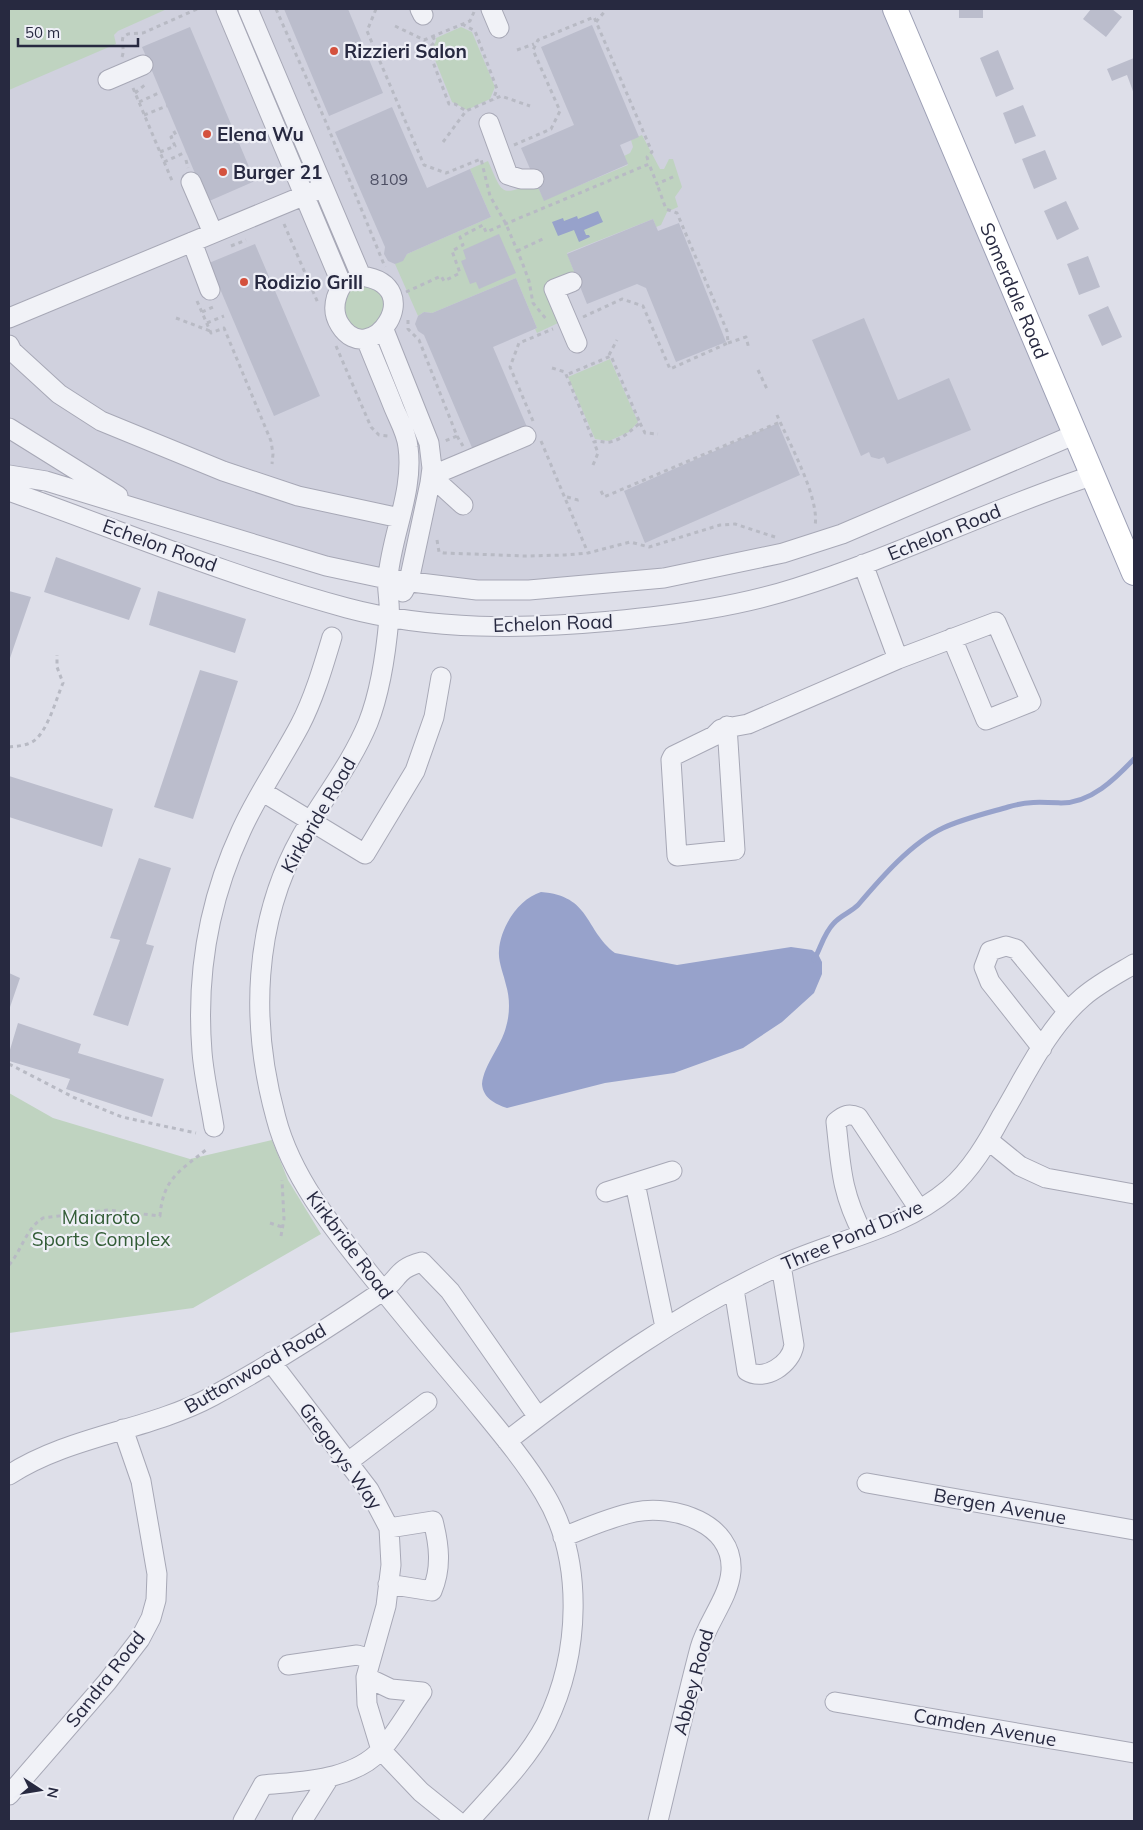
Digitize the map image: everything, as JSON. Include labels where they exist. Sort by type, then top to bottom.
[{"type":"main road","name":"Somerdale Road","points":[[895,9],[1134,572]]},
{"type":"street","points":[[226,9],[342,285],[334,304],[335,315],[347,333],[356,338],[366,339],[384,330],[390,322],[393,300],[389,290],[381,282],[372,277],[361,276],[248,9]]},
{"type":"street","points":[[490,9],[498,28]]},
{"type":"street","points":[[108,80],[147,74]]},
{"type":"street","points":[[489,123],[508,175],[521,179],[534,179]]},
{"type":"street","points":[[183,185],[213,233]]},
{"type":"street","points":[[9,318],[323,187]]},
{"type":"street","points":[[192,242],[202,293]]},
{"type":"street","points":[[572,282],[554,289],[577,343]]},
{"type":"street","points":[[384,330],[430,443],[431,476],[409,581],[390,617]]},
{"type":"street","points":[[366,339],[408,443],[409,475],[387,579],[390,617]]},
{"type":"street","points":[[9,345],[12,351],[59,394],[101,421],[222,471],[298,496],[400,518]]},
{"type":"street","points":[[9,428],[140,510]]},
{"type":"street","name":"Echelon Road","points":[[9,475],[46,482],[326,566],[387,579],[477,590],[529,590],[664,578],[783,553],[842,534],[1076,434]]},
{"type":"street","points":[[431,476],[526,436]]},
{"type":"street","name":"Echelon Road","points":[[9,491],[262,582],[348,608],[390,617],[470,625],[546,627],[678,615],[735,605],[797,588],[1094,475]]},
{"type":"street","points":[[431,476],[463,505]]},
{"type":"street","points":[[863,564],[898,659]]},
{"type":"street","name":"Kirkbride Road","points":[[390,617],[380,685],[368,724],[355,751],[311,820],[285,869],[275,896],[268,925],[260,986],[259,1021],[264,1068],[277,1122],[300,1176],[343,1240],[507,1441],[544,1493],[563,1536],[570,1566],[572,1626],[559,1691],[545,1725],[532,1746],[499,1788],[469,1821]]},
{"type":"street","points":[[727,726],[735,850],[678,856],[671,760],[673,756],[727,726],[748,724],[898,659],[952,638],[996,622],[1032,702],[986,720],[952,638]]},
{"type":"street","points":[[214,1127],[202,1054],[200,1012],[210,917],[224,870],[234,846],[301,724],[314,693],[332,637]]},
{"type":"street","points":[[263,792],[365,854],[415,771],[434,717],[441,677]]},
{"type":"street","points":[[1042,1048],[990,982],[984,967],[990,951],[1006,946],[1016,949],[1068,1012]]},
{"type":"street","name":"Three Pond Drive","points":[[507,1441],[665,1327],[780,1265],[897,1221],[919,1209],[953,1185],[988,1140],[1042,1048],[1068,1012],[1096,987],[1134,964]]},
{"type":"street","points":[[863,1234],[849,1208],[843,1185],[836,1122],[844,1115],[851,1114],[858,1117],[919,1209]]},
{"type":"street","points":[[988,1140],[1020,1166],[1046,1178],[1134,1194]]},
{"type":"street","points":[[606,1192],[672,1171]]},
{"type":"street","points":[[635,1183],[665,1327]]},
{"type":"street","name":"Buttonwood Road","points":[[9,1474],[62,1448],[175,1414],[213,1396],[271,1362],[383,1291],[406,1266],[422,1262],[450,1291],[538,1417]]},
{"type":"street","points":[[734,1289],[747,1371],[751,1374],[770,1372],[780,1368],[793,1351],[794,1345],[780,1265]]},
{"type":"street","name":"Gregorys Way","points":[[271,1362],[369,1490],[389,1528],[391,1565],[386,1606],[366,1677],[367,1704],[381,1750],[421,1792],[457,1821]]},
{"type":"street","points":[[348,1462],[426,1402]]},
{"type":"street","name":"Sandra Road","points":[[9,1795],[107,1682],[140,1639],[151,1618],[156,1600],[157,1574],[141,1481],[123,1429]]},
{"type":"street","name":"Bergen Avenue","points":[[867,1483],[1134,1530]]},
{"type":"street","name":"Abbey Road","points":[[563,1536],[633,1512],[650,1510],[672,1512],[694,1518],[720,1536],[726,1549],[731,1568],[729,1583],[706,1629],[658,1821]]},
{"type":"street","points":[[388,1584],[432,1591],[438,1578],[439,1545],[433,1521],[389,1528]]},
{"type":"street","points":[[288,1665],[357,1656],[370,1659]]},
{"type":"street","points":[[243,1821],[263,1785],[329,1778],[358,1766],[381,1750],[422,1692],[392,1689],[366,1677]]},
{"type":"street","name":"Camden Avenue","points":[[835,1702],[1134,1752]]},
{"type":"street","points":[[302,1821],[329,1778]]},
{"type":"path","points":[[117,60],[124,51],[123,37],[128,34],[143,33],[197,9]]},
{"type":"path","points":[[276,9],[344,165],[385,268],[391,272]]},
{"type":"path","points":[[376,9],[367,31],[424,165],[446,173],[481,159],[490,196],[506,224],[517,251],[529,281],[533,303],[554,329],[558,327]]},
{"type":"path","points":[[395,26],[424,40],[470,21],[475,9]]},
{"type":"path","points":[[596,22],[605,11],[604,9]]},
{"type":"path","points":[[517,50],[594,17],[652,152],[647,157],[666,209],[677,213],[727,331],[728,343]]},
{"type":"path","points":[[462,24],[466,28],[475,31],[497,89],[493,100]]},
{"type":"path","points":[[433,36],[436,42],[428,49],[449,104],[461,106],[466,111]]},
{"type":"path","points":[[513,146],[551,129],[560,111],[533,50],[534,44]]},
{"type":"path","points":[[135,93],[147,74]]},
{"type":"path","points":[[130,85],[164,162],[183,185]]},
{"type":"path","points":[[139,102],[161,92]]},
{"type":"path","points":[[144,115],[167,106]]},
{"type":"path","points":[[160,152],[175,146],[171,137],[176,135],[172,128]]},
{"type":"path","points":[[164,162],[186,152]]},
{"type":"path","points":[[406,292],[441,276],[444,281],[460,274],[452,251],[463,245],[460,237],[463,234],[483,225],[486,232],[649,164]]},
{"type":"path","points":[[336,168],[344,165]]},
{"type":"path","points":[[657,184],[675,176]]},
{"type":"path","points":[[347,195],[354,192]]},
{"type":"path","points":[[517,251],[545,238]]},
{"type":"path","points":[[402,284],[407,300]]},
{"type":"path","points":[[202,293],[210,331]]},
{"type":"path","points":[[578,319],[622,299],[643,306],[670,369],[746,337],[749,349]]},
{"type":"path","points":[[408,314],[408,329],[419,340],[457,436],[464,449]]},
{"type":"path","points":[[207,324],[224,316]]},
{"type":"path","points":[[176,318],[211,333],[224,328],[271,441],[272,464]]},
{"type":"path","points":[[566,375],[608,357],[617,340]]},
{"type":"path","points":[[608,357],[611,356],[644,433],[658,434]]},
{"type":"path","points":[[552,368],[565,372],[598,452],[593,465]]},
{"type":"path","points":[[758,370],[767,389]]},
{"type":"path","points":[[777,415],[813,498],[817,518],[815,527],[808,531]]},
{"type":"path","points":[[601,491],[604,497],[780,422]]},
{"type":"path","points":[[594,442],[600,440],[608,443],[630,433],[640,423]]},
{"type":"path","points":[[444,441],[457,436]]},
{"type":"path","points":[[566,497],[578,500],[581,498]]},
{"type":"path","points":[[437,535],[439,552],[526,556],[588,553],[630,542],[649,547],[720,525],[735,524],[780,539]]},
{"type":"path","points":[[9,747],[26,745],[34,741],[49,719],[63,683],[57,667],[57,655]]},
{"type":"path","points":[[9,1064],[74,1098],[122,1117],[196,1133]]},
{"type":"path","points":[[9,1265],[16,1257],[35,1222],[43,1218],[108,1210],[160,1216],[162,1197],[166,1185],[207,1149]]},
{"type":"path","points":[[281,1173],[284,1197],[281,1236]]},
{"type":"path","points":[[270,1223],[282,1227]]},
{"type":"shaded area","points":[[9,9],[895,9],[1076,434],[783,553],[529,590],[387,579],[9,475]]},
{"type":"green space","points":[[9,9],[167,9],[118,31],[114,35],[116,44],[9,90]]},
{"type":"green space","points":[[461,27],[472,32],[495,87],[490,99],[467,110],[452,102],[431,50],[436,38]]},
{"type":"green space","points":[[642,135],[660,169],[664,169],[669,159],[673,159],[682,187],[675,197],[678,207],[667,212],[661,225],[656,227],[653,219],[567,253],[575,274],[547,294],[558,323],[537,333],[535,329],[537,328],[516,278],[432,313],[424,312],[418,316],[395,264],[407,254],[491,217],[470,169],[488,161],[497,181],[504,190],[516,190],[536,183],[544,200],[628,165],[624,156],[630,153],[633,147],[631,140]]},
{"type":"green space","points":[[351,274],[384,296],[384,319],[363,331],[354,327],[345,316],[345,292],[348,276]]},
{"type":"green space","points":[[610,359],[638,422],[629,432],[609,441],[595,439],[568,377]]},
{"type":"green space","name":"Maiaroto Sports Complex","points":[[9,1093],[53,1118],[190,1159],[272,1140],[288,1180],[321,1234],[193,1308],[9,1333]]},
{"type":"water","points":[[598,211],[603,222],[584,230],[586,235],[590,237],[579,242],[574,230],[558,236],[552,222],[563,218],[564,221],[577,216],[578,219]]},
{"type":"water","points":[[541,892],[557,895],[569,900],[578,907],[605,944],[615,953],[677,965],[791,947],[812,950],[819,956],[822,962],[822,974],[814,993],[782,1022],[743,1048],[674,1073],[605,1083],[507,1108],[487,1097],[482,1084],[486,1069],[504,1034],[508,1017],[508,995],[499,960],[500,942],[507,924],[518,908],[525,901]]},
{"type":"building","name":"Rizzieri Salon","points":[[284,9],[348,9],[383,93],[329,116]]},
{"type":"building","points":[[959,9],[983,9],[983,18],[959,18]]},
{"type":"building","points":[[1091,9],[1112,9],[1122,17],[1106,37],[1083,19]]},
{"type":"building","points":[[592,25],[639,137],[620,145],[628,164],[544,201],[521,148],[574,125],[541,47]]},
{"type":"building","points":[[190,27],[255,181],[207,202],[142,47]]},
{"type":"building","points":[[998,50],[1014,89],[996,97],[980,58]]},
{"type":"building","points":[[1134,58],[1134,94],[1127,75],[1112,81],[1107,69]]},
{"type":"building","points":[[1023,105],[1036,136],[1015,144],[1003,113]]},
{"type":"building","points":[[392,107],[427,188],[470,169],[491,217],[407,254],[403,261],[395,264],[388,261],[384,254],[385,247],[335,132]]},
{"type":"building","points":[[1045,150],[1057,179],[1034,189],[1022,159]]},
{"type":"building","points":[[1066,201],[1079,229],[1057,240],[1044,211]]},
{"type":"building","points":[[653,219],[658,231],[679,223],[726,342],[676,362],[646,288],[637,284],[587,304],[567,254]]},
{"type":"building","points":[[499,234],[516,273],[479,289],[476,282],[470,284],[461,261],[466,259],[463,250]]},
{"type":"building","points":[[255,244],[320,396],[274,416],[209,263]]},
{"type":"building","points":[[1088,256],[1100,287],[1079,295],[1067,264]]},
{"type":"building","points":[[516,278],[537,328],[493,347],[527,427],[473,450],[424,335],[418,331],[415,324],[418,316],[424,312],[432,313]]},
{"type":"building","points":[[1108,306],[1122,337],[1102,346],[1088,315]]},
{"type":"building","points":[[864,318],[898,400],[949,378],[971,430],[887,464],[884,457],[879,459],[871,457],[869,452],[861,456],[812,340]]},
{"type":"building","points":[[778,423],[800,475],[645,543],[624,491]]},
{"type":"building","points":[[56,557],[141,588],[129,620],[44,592]]},
{"type":"building","points":[[9,591],[31,597],[9,661]]},
{"type":"building","points":[[158,591],[246,619],[235,653],[149,625]]},
{"type":"building","points":[[200,670],[238,681],[193,819],[154,807]]},
{"type":"building","points":[[9,776],[113,809],[102,847],[9,817]]},
{"type":"building","points":[[139,858],[171,868],[146,944],[154,946],[128,1026],[93,1015],[120,940],[110,938]]},
{"type":"building","points":[[9,973],[20,978],[9,1010]]},
{"type":"building","points":[[18,1023],[81,1044],[78,1053],[164,1079],[152,1117],[66,1089],[70,1079],[9,1061],[9,1053]]},
{"type":"waterway","points":[[814,960],[825,936],[834,923],[858,905],[908,852],[931,835],[958,822],[1015,805],[1034,802],[1061,803],[1082,799],[1110,782],[1134,759]]},
{"type":"place","name":"Rizzieri Salon","points":[[334,51]]},
{"type":"place","name":"Elena Wu","points":[[207,134]]},
{"type":"place","name":"Burger 21","points":[[223,172]]},
{"type":"place","name":"Rodizio Grill","points":[[244,282]]}]
